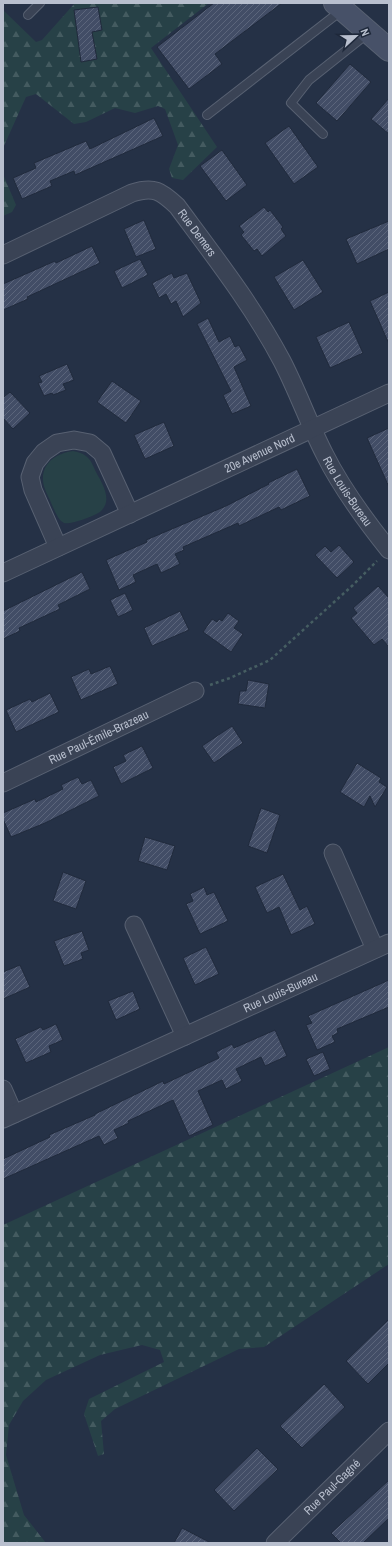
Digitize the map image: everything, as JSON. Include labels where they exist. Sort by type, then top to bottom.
[{"type":"street","points":[[338,6],[389,50]]},
{"type":"street","name":"Rue Demers","points":[[3,255],[132,193],[144,189],[156,191],[167,196],[177,206],[243,296],[262,325],[282,362],[312,428]]},
{"type":"street","name":"20e Avenue Nord","points":[[3,573],[389,393]]},
{"type":"street","name":"Rue Louis-Bureau","points":[[312,428],[336,476],[367,521],[389,549]]},
{"type":"street","points":[[58,547],[33,490],[30,477],[35,463],[44,452],[57,443],[74,440],[90,443],[102,453],[130,514]]},
{"type":"street","name":"Rue Paul-Émile-Brazeau","points":[[3,783],[195,691]]},
{"type":"street","name":"Rue Louis-Bureau","points":[[8,1117],[382,946],[333,853]]},
{"type":"street","points":[[134,925],[185,1036]]},
{"type":"street","points":[[3,1089],[8,1117]]},
{"type":"street","name":"Rue Paul-Gagné","points":[[275,1543],[389,1431]]},
{"type":"lane","points":[[28,15],[40,3]]},
{"type":"lane","points":[[207,115],[338,6]]},
{"type":"lane","points":[[323,134],[291,103],[309,80],[369,32]]},
{"type":"path","points":[[195,691],[230,678],[270,660],[353,585],[389,549]]},
{"type":"green space","points":[[75,3],[209,3],[151,48],[217,147],[183,180],[172,178],[169,169],[178,145],[165,109],[158,106],[135,113],[115,108],[86,122],[74,124],[36,94],[26,97],[3,148],[3,10],[36,42],[42,40]]},
{"type":"green space","points":[[3,174],[16,205],[12,212],[3,216]]},
{"type":"green space","points":[[73,451],[84,455],[91,462],[103,486],[106,502],[101,511],[94,515],[83,520],[64,523],[57,515],[46,492],[43,483],[43,474],[48,463],[57,456]]},
{"type":"green space","points":[[389,1047],[389,1264],[264,1347],[239,1349],[115,1409],[101,1421],[104,1454],[98,1456],[84,1414],[89,1399],[164,1362],[160,1350],[142,1345],[100,1355],[46,1380],[23,1401],[9,1425],[6,1455],[24,1515],[46,1543],[3,1543],[3,1225]]},
{"type":"building","points":[[214,3],[282,3],[215,54],[222,64],[189,89],[157,47]]},
{"type":"building","points":[[98,7],[102,30],[92,32],[97,59],[81,62],[74,10]]},
{"type":"building","points":[[350,64],[371,82],[337,121],[316,103]]},
{"type":"building","points":[[389,98],[389,134],[371,119]]},
{"type":"building","points":[[154,118],[163,136],[75,175],[74,171],[50,181],[52,186],[22,199],[13,178],[36,168],[34,163],[86,141],[90,149]]},
{"type":"building","points":[[289,126],[318,167],[294,184],[265,143]]},
{"type":"building","points":[[222,150],[247,185],[226,201],[200,166]]},
{"type":"building","points":[[264,207],[268,212],[270,210],[283,227],[281,229],[286,236],[262,256],[257,249],[254,251],[241,235],[244,232],[239,226]]},
{"type":"building","points":[[144,220],[156,249],[136,257],[124,229]]},
{"type":"building","points":[[389,221],[389,249],[357,264],[346,239]]},
{"type":"building","points":[[92,246],[100,263],[27,297],[28,299],[3,310],[3,284],[55,261],[56,263]]},
{"type":"building","points":[[140,259],[148,275],[122,288],[114,271]]},
{"type":"building","points":[[303,260],[323,292],[294,310],[274,277]]},
{"type":"building","points":[[172,273],[174,278],[187,273],[201,303],[183,317],[176,301],[171,304],[166,294],[159,298],[152,283]]},
{"type":"building","points":[[389,292],[389,344],[370,301]]},
{"type":"building","points":[[208,318],[219,342],[230,336],[235,347],[239,345],[247,360],[234,367],[251,406],[232,414],[223,395],[231,391],[197,324]]},
{"type":"building","points":[[349,322],[363,353],[330,368],[316,337]]},
{"type":"building","points":[[67,364],[74,380],[63,384],[66,390],[53,395],[52,393],[44,396],[38,383],[42,382],[39,376]]},
{"type":"building","points":[[112,381],[141,401],[126,423],[97,402]]},
{"type":"building","points":[[10,392],[30,413],[13,429],[3,418],[3,398]]},
{"type":"building","points":[[164,422],[174,446],[145,459],[134,435]]},
{"type":"building","points":[[389,428],[389,487],[367,438]]},
{"type":"building","points":[[297,469],[310,496],[281,510],[279,507],[239,526],[238,523],[183,547],[184,550],[175,554],[180,564],[161,573],[157,564],[133,575],[136,582],[119,590],[106,560],[147,542],[146,540],[226,506]]},
{"type":"building","points":[[339,545],[354,562],[337,578],[315,555],[325,546],[331,552]]},
{"type":"building","points":[[82,572],[90,589],[58,605],[60,609],[19,628],[20,631],[3,639],[3,611]]},
{"type":"building","points":[[378,586],[389,598],[389,647],[382,639],[374,645],[351,618],[357,613],[353,608]]},
{"type":"building","points":[[125,593],[133,610],[118,617],[110,600]]},
{"type":"building","points":[[180,611],[189,630],[152,646],[144,628]]},
{"type":"building","points":[[228,613],[239,621],[234,628],[243,634],[231,652],[203,632],[212,619],[217,622],[219,619],[222,621]]},
{"type":"building","points":[[110,666],[118,684],[81,700],[71,677],[89,669],[91,674]]},
{"type":"building","points":[[248,680],[269,684],[265,708],[238,704],[240,691],[246,691]]},
{"type":"building","points":[[50,693],[59,712],[16,732],[6,710],[30,699],[32,702]]},
{"type":"building","points":[[232,726],[243,743],[214,763],[202,746]]},
{"type":"building","points":[[142,746],[153,768],[121,784],[113,767],[126,761],[123,755]]},
{"type":"building","points":[[357,763],[381,778],[379,782],[387,787],[375,807],[370,796],[364,807],[340,792]]},
{"type":"building","points":[[78,777],[82,784],[91,780],[99,796],[45,823],[11,837],[3,819],[3,813],[35,799],[36,802],[63,789],[61,785]]},
{"type":"building","points":[[261,808],[280,815],[267,853],[248,846]]},
{"type":"building","points":[[145,837],[175,846],[167,870],[138,861]]},
{"type":"building","points":[[63,872],[86,881],[76,909],[53,901]]},
{"type":"building","points":[[283,874],[300,910],[307,906],[315,924],[291,935],[279,907],[267,913],[255,887]]},
{"type":"building","points":[[204,887],[207,895],[214,892],[228,921],[200,934],[186,904],[193,901],[190,894]]},
{"type":"building","points":[[82,931],[89,950],[81,953],[83,959],[64,966],[54,941]]},
{"type":"building","points":[[206,947],[219,974],[195,985],[183,958]]},
{"type":"building","points":[[20,965],[30,987],[3,999],[3,972]]},
{"type":"building","points":[[389,980],[389,1007],[337,1029],[338,1033],[332,1036],[335,1042],[317,1050],[306,1025],[312,1023],[308,1016]]},
{"type":"building","points":[[133,991],[140,1009],[116,1020],[108,1001]]},
{"type":"building","points":[[56,1024],[63,1040],[49,1046],[51,1052],[26,1063],[15,1039],[41,1027],[43,1030]]},
{"type":"building","points":[[275,1030],[287,1056],[265,1066],[261,1057],[236,1069],[242,1081],[226,1089],[222,1080],[198,1091],[213,1125],[189,1136],[173,1100],[128,1121],[129,1123],[114,1130],[118,1138],[104,1145],[99,1136],[3,1179],[3,1159],[50,1137],[49,1135],[95,1115],[163,1081],[164,1084],[219,1058],[216,1052],[232,1044],[234,1048]]},
{"type":"building","points":[[323,1052],[330,1069],[314,1076],[306,1059]]},
{"type":"building","points":[[389,1319],[389,1363],[368,1384],[346,1361]]},
{"type":"building","points":[[324,1384],[345,1407],[302,1448],[280,1426]]},
{"type":"building","points":[[257,1448],[278,1469],[234,1511],[214,1490]]},
{"type":"building","points":[[389,1480],[389,1518],[363,1543],[341,1543],[331,1533]]},
{"type":"building","points":[[182,1528],[211,1543],[174,1543]]}]
